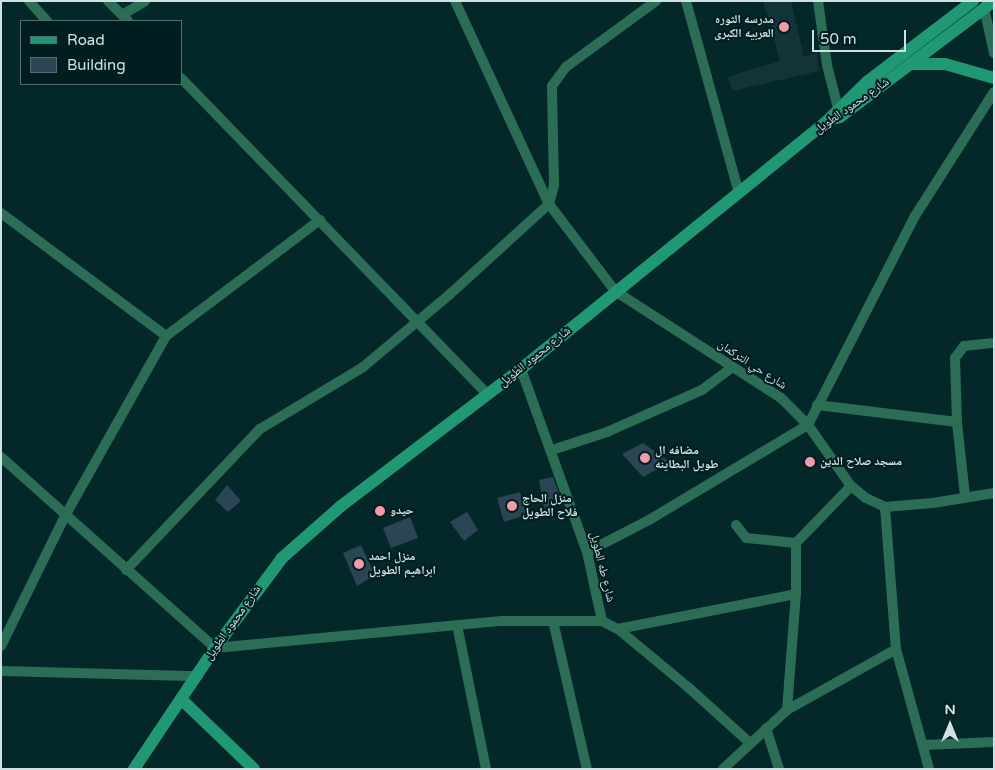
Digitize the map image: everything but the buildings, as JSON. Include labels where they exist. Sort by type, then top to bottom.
[{"type":"street","points":[[28,1],[47,20]]},
{"type":"street","points":[[108,1],[125,18],[145,1]]},
{"type":"street","name":"شارع حي التركمان","points":[[455,1],[549,204],[615,291],[781,398],[808,424],[851,486],[885,507]]},
{"type":"street","points":[[126,570],[267,423],[363,367],[418,322],[549,204],[554,185],[550,96],[557,76],[577,57],[656,1]]},
{"type":"street","points":[[686,1],[739,194]]},
{"type":"street","points":[[818,1],[835,115]]},
{"type":"street","points":[[835,115],[893,60],[984,3],[994,53]]},
{"type":"street","name":"شارع محمود الطويل","points":[[134,769],[215,648],[282,558],[342,506],[522,369],[615,291],[739,194],[835,115],[911,64],[984,3]]},
{"type":"street","points":[[911,64],[953,66],[994,78]]},
{"type":"street","points":[[182,79],[488,395]]},
{"type":"street","points":[[587,552],[649,520],[808,424],[915,216],[994,92]]},
{"type":"street","points":[[1,213],[166,336]]},
{"type":"street","points":[[1,646],[65,516],[166,336],[320,220]]},
{"type":"street","points":[[965,496],[957,422],[957,352],[964,346],[994,343]]},
{"type":"street","points":[[552,450],[606,432],[702,390],[732,367]]},
{"type":"street","name":"شارع طه الطويل","points":[[522,369],[587,552],[602,621],[618,629],[689,688],[749,742]]},
{"type":"street","points":[[817,405],[957,422]]},
{"type":"street","points":[[1,458],[215,648],[502,621],[602,621]]},
{"type":"street","points":[[787,710],[796,594],[796,543],[851,486]]},
{"type":"street","points":[[928,769],[896,649],[885,507],[932,503],[965,496],[994,493]]},
{"type":"street","points":[[736,525],[746,538],[796,543]]},
{"type":"street","points":[[618,629],[796,594]]},
{"type":"street","points":[[553,622],[587,769]]},
{"type":"street","points":[[457,626],[486,769]]},
{"type":"street","points":[[723,769],[749,742],[787,710],[896,649]]},
{"type":"street","points":[[1,671],[198,676]]},
{"type":"street","points":[[181,699],[254,769]]},
{"type":"street","points":[[766,728],[779,769]]},
{"type":"street","points":[[923,745],[994,742]]},
{"type":"shaded area","name":"مدرسه الثوره العربيه الكبرى","points":[[763,1],[791,1],[804,57],[817,53],[819,71],[733,91],[727,77],[780,61]]},
{"type":"place","name":"مدرسه الثوره العربيه الكبرى","points":[[784,27]]},
{"type":"place","name":"مضافه ال طويل البطاينه","points":[[645,458]]},
{"type":"place","name":"مسجد صلاح الدين","points":[[810,462]]},
{"type":"place","name":"منزل الحاج فلاح الطويل","points":[[512,506]]},
{"type":"place","name":"حيدو","points":[[380,511]]},
{"type":"place","name":"منزل احمد ابراهيم الطويل","points":[[359,564]]}]
